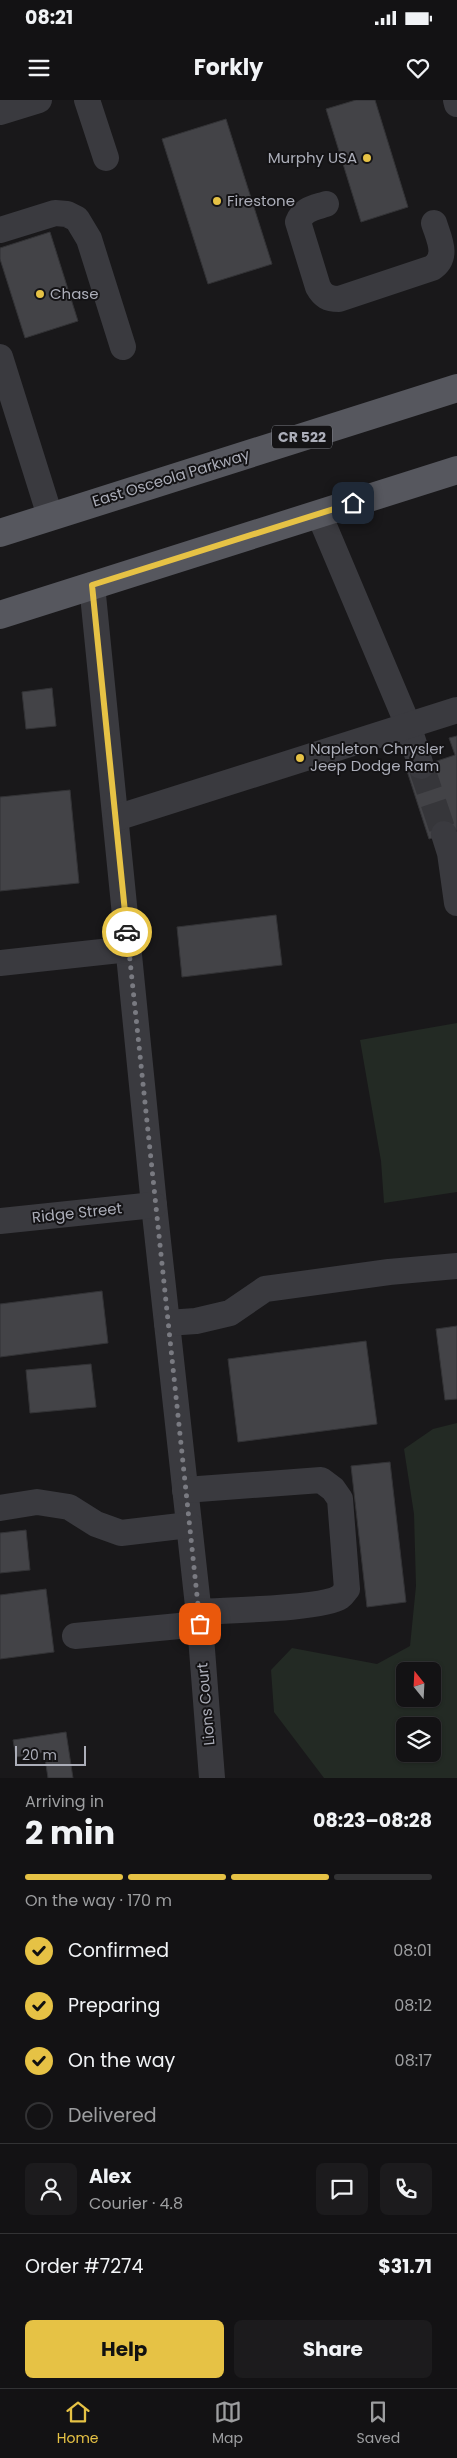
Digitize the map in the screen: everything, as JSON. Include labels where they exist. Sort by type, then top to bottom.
[{"type":"main road","name":"East Osceola Parkway","points":[[0,532],[457,388]]},
{"type":"main road","points":[[0,615],[457,470]]},
{"type":"street","points":[[0,112],[39,100]]},
{"type":"street","points":[[87,100],[106,158]]},
{"type":"street","points":[[456,100],[457,104]]},
{"type":"street","points":[[326,204],[307,210],[301,215],[298,229],[318,287],[322,294],[330,298],[338,299],[432,268],[438,264],[442,257],[442,248],[434,223]]},
{"type":"street","points":[[0,230],[55,213],[67,214],[77,219],[89,239],[123,348]]},
{"type":"street","points":[[0,357],[50,516]]},
{"type":"street","points":[[319,514],[408,725],[421,766]]},
{"type":"street","name":"Lions Court","points":[[92,585],[154,1205],[199,1618],[212,1778]]},
{"type":"street","points":[[116,818],[457,710]]},
{"type":"street","points":[[444,834],[450,852],[457,903]]},
{"type":"street","points":[[0,963],[129,950]]},
{"type":"street","name":"Ridge Street","points":[[0,1221],[154,1205]]},
{"type":"street","points":[[167,1324],[196,1321],[230,1314],[265,1289],[389,1272],[457,1266]]},
{"type":"street","points":[[74,1636],[330,1601],[341,1597],[347,1589],[340,1499],[334,1489],[321,1480],[185,1490]]},
{"type":"street","points":[[0,1508],[37,1502],[69,1508],[96,1524],[121,1533],[189,1525]]},
{"type":"shaded area","points":[[457,1023],[457,1192],[384,1203],[381,1161],[360,1040]]},
{"type":"shaded area","points":[[457,1423],[457,1778],[324,1778],[274,1712],[271,1670],[292,1648],[377,1664],[410,1646],[416,1586],[414,1514],[404,1449],[433,1429]]},
{"type":"building","name":"Murphy USA","points":[[356,100],[375,100],[408,207],[361,222],[326,109]]},
{"type":"building","name":"Firestone","points":[[226,119],[272,264],[208,284],[162,139]]},
{"type":"building","name":"Chase","points":[[50,232],[78,321],[25,338],[0,259],[0,248]]},
{"type":"building","points":[[52,688],[56,726],[26,729],[22,692]]},
{"type":"building","points":[[457,736],[457,830],[429,839],[407,771],[455,755],[449,738]]},
{"type":"building","points":[[70,790],[79,883],[0,891],[0,797]]},
{"type":"building","points":[[276,915],[282,965],[182,977],[177,927]]},
{"type":"building","points":[[102,1291],[108,1343],[0,1357],[0,1304]]},
{"type":"building","points":[[457,1326],[457,1399],[445,1400],[436,1329]]},
{"type":"building","points":[[366,1341],[377,1424],[238,1442],[228,1359]]},
{"type":"building","points":[[91,1364],[96,1407],[30,1413],[26,1370]]},
{"type":"building","points":[[390,1462],[406,1602],[367,1607],[351,1466]]},
{"type":"building","points":[[26,1530],[30,1570],[0,1573],[0,1533]]},
{"type":"building","points":[[46,1589],[54,1652],[0,1659],[0,1595]]},
{"type":"building","points":[[66,1732],[73,1778],[48,1778],[44,1752],[16,1757],[13,1740]]},
{"type":"tunnel","points":[[421,766],[444,834]]},
{"type":"way so far","points":[[127,932],[154,1205],[200,1624]]},
{"type":"place","name":"Murphy USA","points":[[367,158]]},
{"type":"place","name":"Firestone","points":[[217,201]]},
{"type":"place","name":"Chase","points":[[40,294]]},
{"type":"place","name":"Napleton Chrysler Jeep Dodge Ram","points":[[300,758]]},
{"type":"route","points":[[127,932],[92,585],[353,503]]}]
